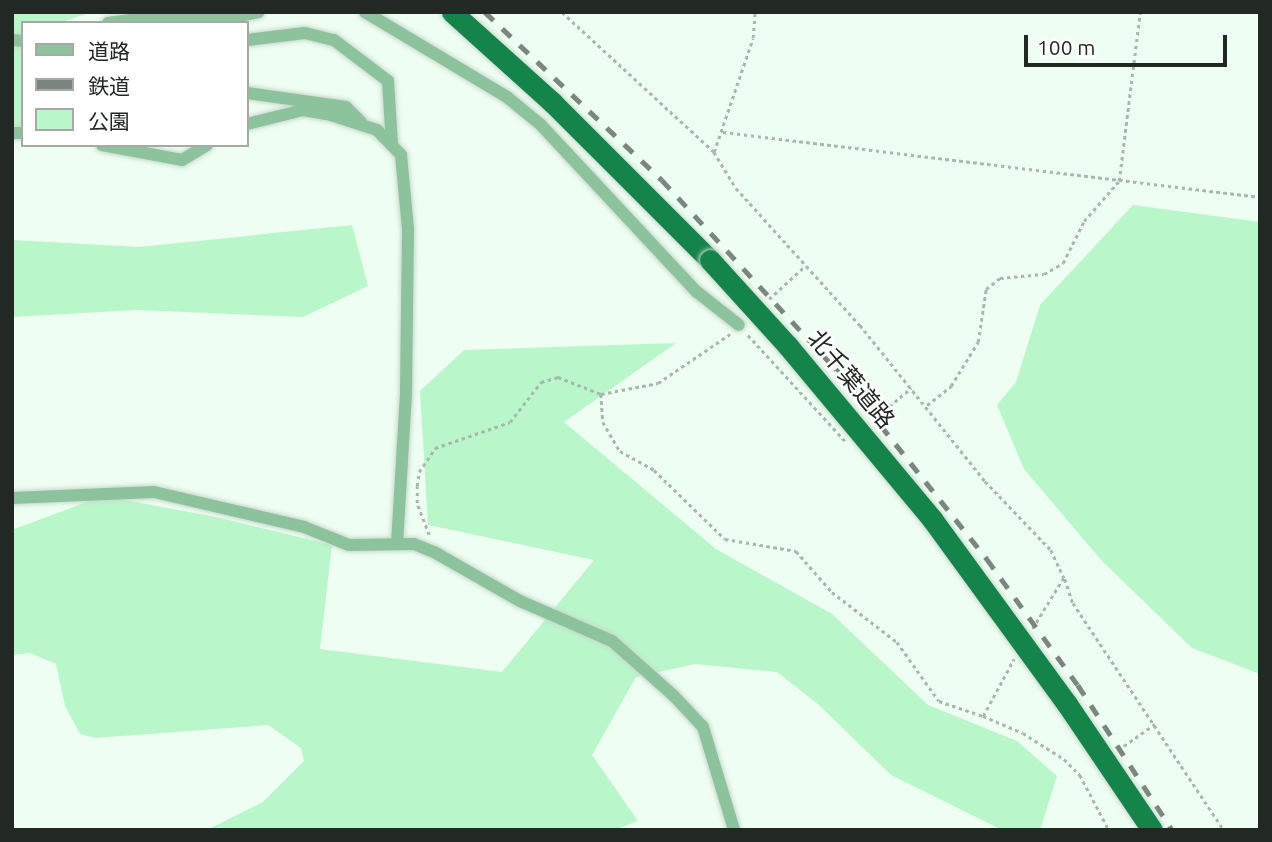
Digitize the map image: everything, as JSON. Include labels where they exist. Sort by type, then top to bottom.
[{"type":"highway","name":"北千葉道路","points":[[452,12],[552,102],[710,260],[788,346],[932,519],[1067,704],[1152,830]]},
{"type":"street","points":[[134,21],[233,17],[259,12]]},
{"type":"street","points":[[365,12],[508,97],[541,125],[697,292],[720,305],[739,325]]},
{"type":"street","points":[[248,40],[305,33],[334,40],[388,81],[392,144]]},
{"type":"street","points":[[248,93],[346,107],[362,123],[392,144],[401,155],[406,176],[408,229],[406,393],[397,543]]},
{"type":"street","points":[[248,124],[303,110],[362,123]]},
{"type":"street","points":[[113,147],[182,160],[204,147]]},
{"type":"street","points":[[12,498],[154,492],[304,527],[349,545],[397,543],[442,555],[520,601],[612,641],[673,695],[703,727],[734,830]]},
{"type":"path","points":[[562,12],[714,152],[736,188],[927,405],[985,481],[1046,544],[1064,578],[1073,603],[1224,830]]},
{"type":"path","points":[[714,152],[723,132],[723,116],[753,38],[755,12]]},
{"type":"path","points":[[927,405],[951,386],[978,342],[986,289],[1000,278],[1044,274],[1063,263],[1084,221],[1119,181],[1140,12]]},
{"type":"path","points":[[723,132],[1260,197]]},
{"type":"path","points":[[442,555],[418,503],[419,472],[435,448],[510,422],[541,382],[558,377],[601,394],[658,383],[720,344],[806,265]]},
{"type":"path","points":[[601,394],[600,409],[609,439],[673,487],[699,519],[725,539],[796,551],[832,592],[897,642],[939,701],[1023,733],[1065,759],[1080,775],[1109,830]]},
{"type":"path","points":[[1028,636],[1064,578]]},
{"type":"path","points":[[984,716],[1021,648]]},
{"type":"green space","points":[[12,12],[92,12],[66,21],[21,21],[21,126],[12,127]]},
{"type":"green space","points":[[1133,205],[1260,222],[1260,674],[1192,648],[1102,561],[1024,469],[997,405],[1016,382],[1040,305]]},
{"type":"green space","points":[[352,225],[368,286],[303,317],[137,310],[12,317],[12,240],[139,247]]},
{"type":"green space","points":[[676,343],[564,422],[716,549],[832,614],[928,705],[1017,741],[1057,776],[1040,830],[1002,830],[891,775],[819,705],[777,672],[695,664],[636,677],[592,755],[638,821],[614,830],[207,830],[263,802],[304,761],[301,748],[268,725],[96,738],[80,734],[65,706],[56,664],[30,653],[12,655],[12,530],[103,496],[216,517],[332,545],[320,649],[502,672],[594,560],[428,525],[420,391],[464,350]]},
{"type":"railway","points":[[485,12],[662,180],[836,369],[987,559],[1078,685],[1172,830]]}]
